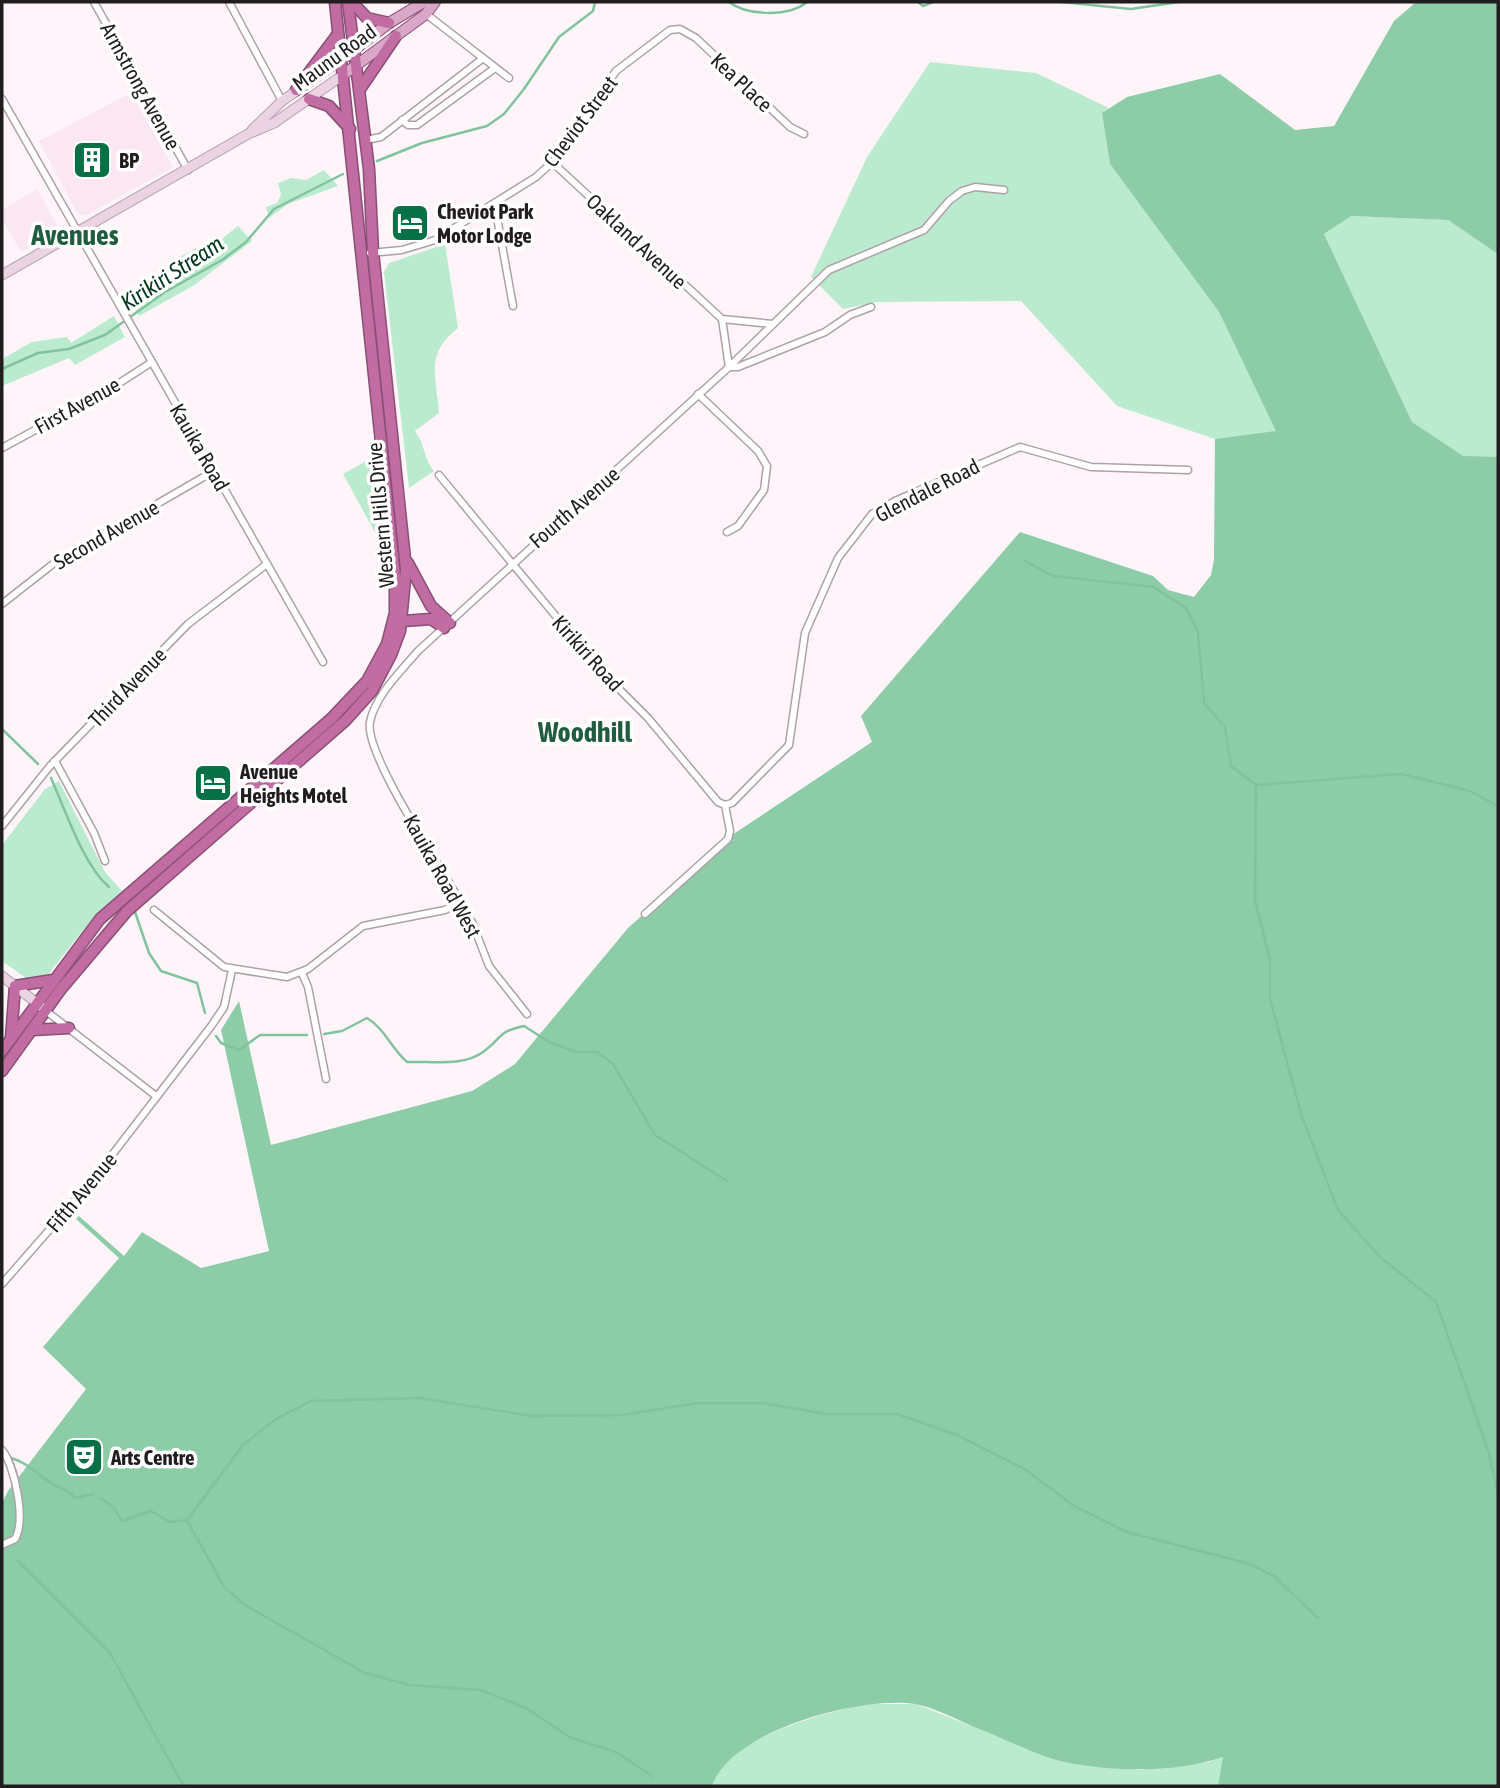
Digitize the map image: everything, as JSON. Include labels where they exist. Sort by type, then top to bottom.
[{"type":"highway","name":"Western Hills Drive","points":[[2,1071],[46,1011],[127,911],[356,709],[380,679],[402,621],[407,589],[405,557],[335,2]]},
{"type":"highway","name":"Western Hills Drive","points":[[350,2],[366,141],[367,253]]},
{"type":"highway","points":[[350,2],[367,18],[389,23]]},
{"type":"highway","points":[[296,90],[338,34]]},
{"type":"highway","points":[[360,89],[397,36]]},
{"type":"highway","points":[[309,99],[332,109],[350,129]]},
{"type":"highway","name":"Western Hills Drive","points":[[2,1051],[100,919],[331,719],[367,681],[378,663],[387,644],[394,613],[396,585],[380,373]]},
{"type":"highway","points":[[405,557],[424,596],[447,626]]},
{"type":"highway","points":[[402,621],[431,619],[447,626]]},
{"type":"highway","points":[[11,1038],[15,986],[53,980]]},
{"type":"highway","points":[[33,1030],[69,1028]]},
{"type":"main road","name":"Maunu Road","points":[[248,134],[296,90],[389,23],[424,2]]},
{"type":"main road","name":"Maunu Road","points":[[2,275],[248,134],[274,123],[397,36],[426,14],[435,2]]},
{"type":"main road","points":[[2,976],[46,1011]]},
{"type":"street","name":"Armstrong Avenue","points":[[94,2],[188,170]]},
{"type":"street","points":[[229,2],[282,101]]},
{"type":"street","points":[[426,14],[509,78]]},
{"type":"street","name":"Kea Place","points":[[680,29],[696,38],[790,127],[804,134]]},
{"type":"street","name":"Cheviot Street","points":[[367,253],[423,246],[553,163],[616,71],[665,32],[680,29]]},
{"type":"street","points":[[366,141],[381,137],[482,59]]},
{"type":"street","points":[[402,120],[408,125],[417,125],[495,68]]},
{"type":"street","name":"Kauika Road","points":[[2,99],[323,662]]},
{"type":"street","name":"Oakland Avenue","points":[[553,163],[722,319]]},
{"type":"street","name":"Fourth Avenue","points":[[369,732],[372,715],[390,686],[418,651],[729,367],[829,270],[924,230],[949,201],[962,191],[975,187],[1004,190]]},
{"type":"street","points":[[491,205],[496,212],[513,306]]},
{"type":"street","points":[[774,324],[722,319],[729,367],[752,363],[825,332],[850,315],[871,307]]},
{"type":"street","name":"First Avenue","points":[[2,448],[107,391],[152,362]]},
{"type":"street","points":[[698,394],[758,451],[767,466],[764,490],[738,526],[727,532]]},
{"type":"street","name":"Glendale Road","points":[[725,805],[732,803],[789,745],[804,633],[838,558],[872,514],[895,500],[1020,447],[1091,467],[1188,470]]},
{"type":"street","name":"Second Avenue","points":[[2,604],[53,564],[214,471]]},
{"type":"street","name":"Kirikiri Road","points":[[439,475],[602,672],[648,718],[718,802],[725,805]]},
{"type":"street","name":"Third Avenue","points":[[2,826],[55,761],[188,624],[267,564]]},
{"type":"street","name":"Kauika Road West","points":[[369,732],[379,761],[454,891],[456,904],[472,922],[489,966],[527,1014]]},
{"type":"street","points":[[55,761],[94,833],[105,861]]},
{"type":"street","points":[[645,914],[726,841],[730,831],[725,805]]},
{"type":"street","points":[[154,910],[212,960],[232,970],[287,977],[302,973],[362,926],[445,910],[456,904]]},
{"type":"street","name":"Fifth Avenue","points":[[2,1284],[92,1181],[219,1016],[232,970]]},
{"type":"street","points":[[302,973],[308,988],[327,1079]]},
{"type":"street","points":[[46,1011],[156,1096]]},
{"type":"street","points":[[2,1450],[12,1468],[21,1523],[15,1539],[2,1545]]},
{"type":"shaded area","points":[[131,93],[173,167],[85,216],[77,213],[39,141]]},
{"type":"shaded area","points":[[37,189],[57,225],[54,236],[21,252],[2,219],[2,210]]},
{"type":"green space","points":[[1416,2],[1498,2],[1498,254],[1448,220],[1351,216],[1324,234],[1412,422],[1463,456],[1498,457],[1498,1786],[1218,1786],[1223,1757],[1185,1766],[1144,1769],[1103,1768],[1064,1762],[932,1709],[915,1704],[892,1703],[832,1712],[770,1733],[744,1748],[724,1766],[712,1786],[2,1786],[2,1503],[8,1491],[86,1389],[43,1347],[119,1258],[76,1219],[79,1216],[124,1256],[142,1232],[201,1268],[269,1251],[221,1030],[239,1001],[271,1145],[472,1091],[515,1064],[628,928],[732,835],[872,742],[861,716],[1020,532],[1153,576],[1168,590],[1194,597],[1211,575],[1214,560],[1215,439],[1276,431],[1219,312],[1110,164],[1102,113],[1127,97],[1220,74],[1295,130],[1334,126],[1394,21]]},
{"type":"green space","points":[[930,62],[1036,73],[1109,108],[1102,113],[1110,164],[1219,312],[1277,432],[1215,439],[1117,406],[1021,301],[878,302],[843,309],[811,277],[867,157]]},
{"type":"green space","points":[[324,170],[338,186],[288,204],[269,218],[266,207],[277,203],[281,195],[278,183],[291,178],[306,180]]},
{"type":"green space","points":[[1351,216],[1448,220],[1498,254],[1498,457],[1463,457],[1412,422],[1324,234]]},
{"type":"green space","points":[[238,226],[252,241],[193,286],[139,316],[134,307],[173,282],[182,271],[176,259],[211,240],[214,245]]},
{"type":"green space","points":[[445,244],[458,328],[441,347],[437,356],[435,376],[439,413],[415,431],[434,471],[409,488],[384,272],[389,263]]},
{"type":"green space","points":[[114,316],[125,337],[75,365],[69,358],[2,386],[2,359],[32,342],[67,337],[71,343]]},
{"type":"green space","points":[[375,456],[383,525],[377,536],[343,474]]},
{"type":"green space","points":[[59,781],[105,872],[122,891],[95,915],[47,976],[26,978],[2,961],[2,845],[45,789]]},
{"type":"green space","points":[[865,1704],[916,1704],[1063,1762],[1140,1770],[1208,1762],[1224,1756],[1218,1786],[712,1786],[722,1769],[756,1741],[778,1730],[824,1714]]},
{"type":"waterway","name":"Kirikiri Stream","points":[[377,161],[422,143],[487,126],[504,114],[559,37],[593,11],[595,2]]},
{"type":"waterway","name":"Kirikiri Stream","points":[[729,2],[746,10],[768,13],[790,10],[807,2]]},
{"type":"waterway","name":"Kirikiri Stream","points":[[918,2],[923,6],[933,2]]},
{"type":"waterway","name":"Kirikiri Stream","points":[[1061,2],[1131,9],[1179,2]]},
{"type":"waterway","name":"Kirikiri Stream","points":[[2,369],[38,353],[69,349],[105,335],[165,292],[222,260],[246,242],[274,209],[343,174]]},
{"type":"waterway","points":[[1025,561],[1053,576],[1153,587],[1186,608],[1198,632],[1204,703],[1225,727],[1231,766],[1256,785],[1401,774],[1470,791],[1498,806]]},
{"type":"waterway","points":[[2,729],[38,764]]},
{"type":"waterway","points":[[51,778],[83,851],[109,887]]},
{"type":"waterway","points":[[1256,785],[1255,900],[1270,960],[1270,999],[1301,1114],[1338,1210],[1380,1257],[1436,1302],[1489,1453],[1498,1495]]},
{"type":"waterway","points":[[135,912],[149,953],[161,971],[197,983],[205,1013]]},
{"type":"waterway","points":[[324,1034],[342,1031],[367,1018],[379,1028],[407,1062],[466,1060],[483,1052],[504,1033],[524,1026],[549,1042],[576,1052],[597,1052],[613,1064],[655,1135],[727,1181]]},
{"type":"waterway","points":[[216,1036],[221,1043],[239,1050],[260,1035],[307,1035]]},
{"type":"waterway","points":[[101,1498],[114,1508],[122,1521],[151,1511],[170,1522],[187,1520],[243,1445],[276,1419],[311,1401],[420,1398],[531,1416],[623,1415],[697,1403],[763,1403],[826,1414],[897,1414],[957,1435],[1026,1470],[1074,1506],[1127,1532],[1250,1564],[1274,1576],[1318,1618]]},
{"type":"waterway","points":[[8,1457],[26,1465],[75,1498],[94,1494]]},
{"type":"waterway","points":[[187,1520],[224,1587],[245,1605],[365,1673],[410,1685],[481,1690],[526,1708],[571,1738],[616,1752],[652,1776]]},
{"type":"waterway","points":[[18,1561],[110,1653],[180,1780],[186,1786]]},
{"type":"place","name":"BP","points":[[92,160]]},
{"type":"place","name":"Cheviot Park Motor Lodge","points":[[410,223]]},
{"type":"place","name":"Avenue Heights Motel","points":[[213,783]]},
{"type":"place","name":"Arts Centre","points":[[84,1457]]},
{"type":"district","name":"Avenues","points":[[75,235]]},
{"type":"district","name":"Woodhill","points":[[585,732]]}]
